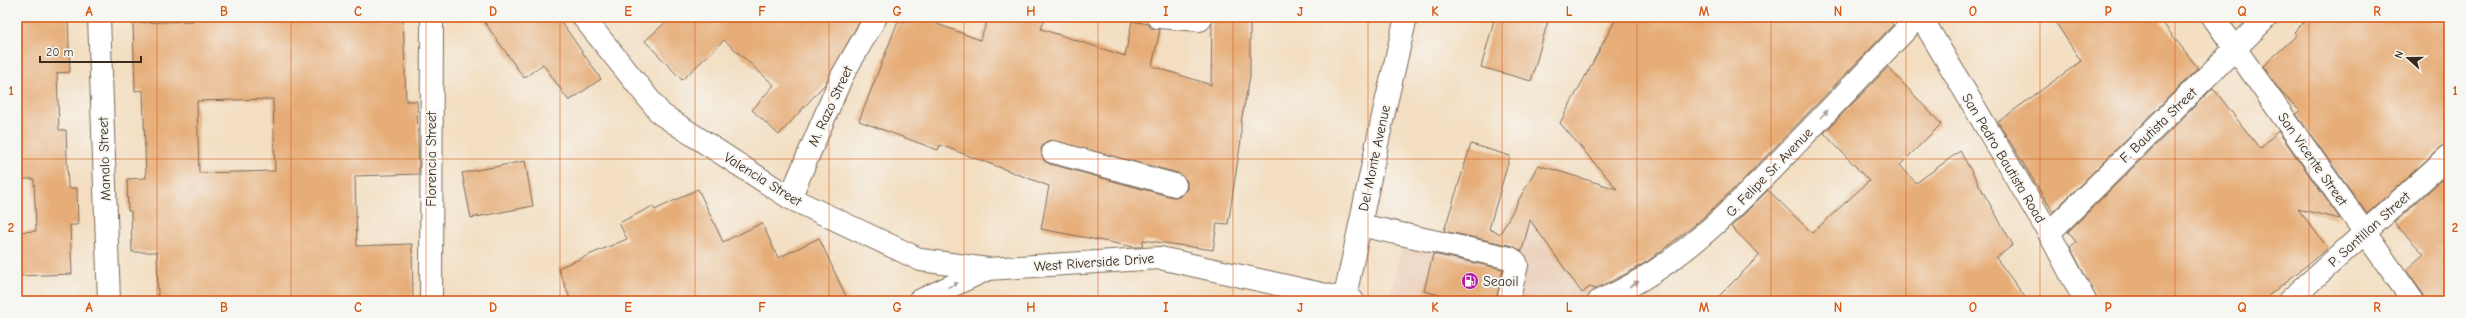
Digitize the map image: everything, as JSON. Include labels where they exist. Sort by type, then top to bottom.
[{"type":"street","name":"Manalo Street","points":[[99,17],[109,301]]},
{"type":"street","name":"Florencia Street","points":[[431,301],[432,17]]},
{"type":"street","name":"Valencia Street","points":[[583,17],[661,114],[790,198],[921,260],[988,269]]},
{"type":"street","name":"M. Razo Street","points":[[790,198],[842,76],[876,17]]},
{"type":"street","points":[[1158,17],[1200,20]]},
{"type":"street","name":"Del Monte Avenue","points":[[1346,301],[1360,224],[1406,17]]},
{"type":"street","name":"San Pedro Bautista Road","points":[[1919,17],[2049,233],[2084,301]]},
{"type":"street","name":"G. Felipe Sr. Avenue","points":[[1599,301],[1618,293],[1689,248],[1728,214],[1919,17]]},
{"type":"street","name":"San Vicente Street","points":[[2213,17],[2413,301]]},
{"type":"street","name":"F. Bautista Street","points":[[2049,233],[2267,17]]},
{"type":"street","points":[[1053,152],[1175,185]]},
{"type":"street","name":"P. Santillan Street","points":[[2289,301],[2449,156]]},
{"type":"street","points":[[1360,224],[1510,258],[1516,262],[1516,266],[1508,301]]},
{"type":"street","name":"West Riverside Drive","points":[[919,301],[988,269],[1160,258],[1346,301]]},
{"type":"shaded area","points":[[1540,174],[1599,295],[1579,301],[1388,301],[1407,228],[1515,257]]},
{"type":"building","points":[[17,17],[68,17],[70,72],[57,73],[59,130],[66,130],[68,188],[77,188],[78,225],[70,225],[72,274],[17,276],[17,232],[36,231],[34,179],[17,179]]},
{"type":"building","points":[[193,17],[403,17],[406,101],[417,101],[419,174],[355,176],[357,246],[412,244],[413,301],[158,301],[157,252],[132,252],[131,211],[128,211],[127,179],[146,178],[143,90],[135,91],[133,23],[193,21]],"holes":[[[273,99],[275,171],[199,173],[197,101]]]},
{"type":"building","points":[[481,17],[558,17],[601,79],[569,101],[543,64],[524,78]]},
{"type":"building","points":[[671,17],[862,17],[825,84],[779,135],[752,110],[774,85],[724,40],[682,80],[645,41]]},
{"type":"building","points":[[989,17],[1046,17],[1041,29],[1125,56],[1132,21],[1148,24],[1151,28],[1160,30],[1152,66],[1211,85],[1212,17],[1250,17],[1250,76],[1241,122],[1241,140],[1228,224],[1217,223],[1213,250],[1143,240],[1142,247],[1134,247],[1041,229],[1049,186],[940,145],[938,150],[859,121],[898,21],[927,20],[980,40]],"holes":[[[1050,140],[1178,173],[1187,181],[1187,189],[1179,197],[1172,197],[1050,164],[1044,161],[1041,149],[1044,143]]]},
{"type":"building","points":[[1495,17],[1549,17],[1531,81],[1481,67]]},
{"type":"building","points":[[1617,17],[1887,17],[1893,25],[1741,182],[1696,224],[1648,261],[1622,276],[1595,289],[1590,287],[1582,293],[1530,220],[1522,251],[1513,246],[1444,231],[1471,144],[1510,156],[1489,229],[1500,234],[1538,165],[1617,189],[1560,123]]},
{"type":"building","points":[[2052,17],[2158,17],[2198,68],[2053,212],[1998,122],[2081,61]]},
{"type":"building","points":[[2309,17],[2449,17],[2449,144],[2441,147],[2367,214],[2296,114],[2300,111],[2280,91],[2263,66],[2297,35],[2294,32]]},
{"type":"building","points":[[1888,67],[1941,124],[1900,165],[1916,183],[1960,151],[2013,245],[1996,258],[2028,301],[1714,301],[1760,255],[1731,227],[1768,190],[1812,233],[1869,181],[1824,133]]},
{"type":"building","points":[[2213,88],[2260,149],[2278,131],[2340,219],[2298,209],[2328,248],[2262,301],[2098,301],[2070,247],[2076,242],[2068,232]]},
{"type":"building","points":[[525,161],[533,206],[471,218],[462,173]]},
{"type":"building","points":[[2449,173],[2449,301],[2426,301],[2423,294],[2406,270],[2424,254],[2394,223]]},
{"type":"building","points":[[698,189],[723,242],[762,223],[778,258],[819,238],[848,301],[571,301],[558,268],[627,239],[619,223],[653,206],[655,210]]},
{"type":"building","name":"Seaoil","points":[[1433,254],[1503,269],[1496,301],[1462,301],[1424,291]]},
{"type":"place","name":"Seaoil","points":[[1470,281]]}]
